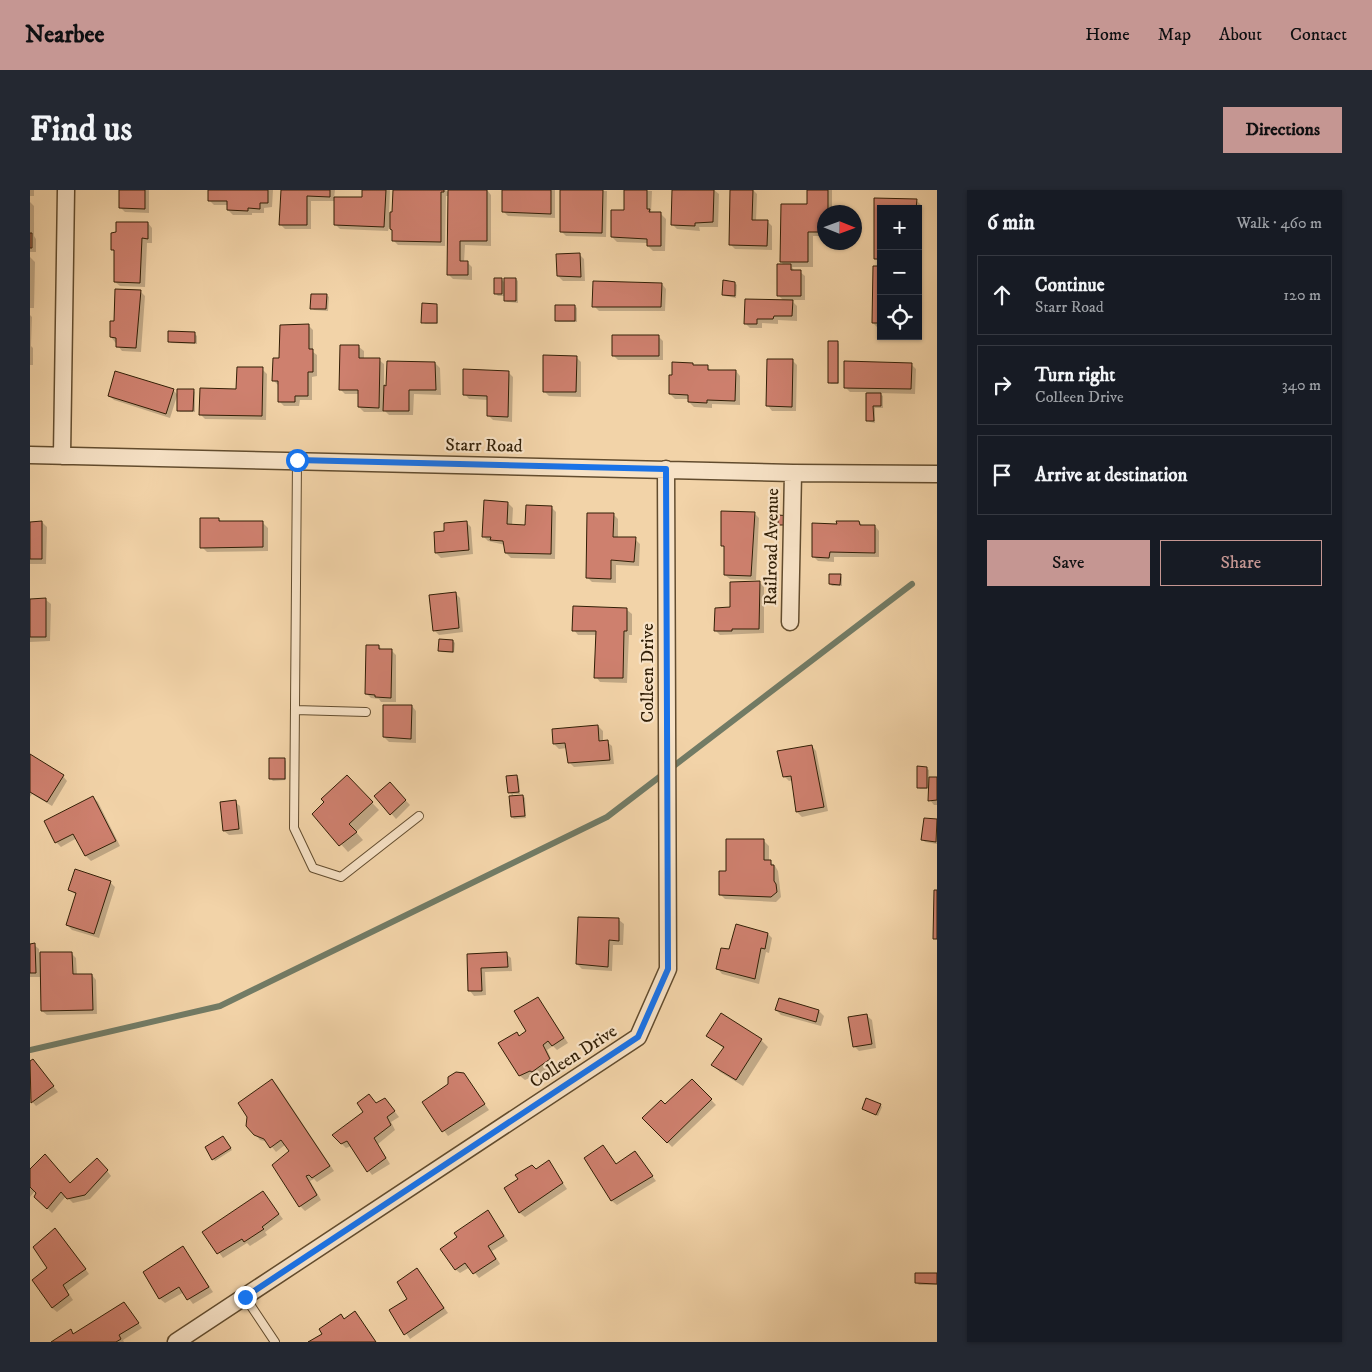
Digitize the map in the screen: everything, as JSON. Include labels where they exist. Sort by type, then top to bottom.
[{"type":"street","points":[[62,456],[66,190]]},
{"type":"street","name":"Starr Road","points":[[30,455],[793,473],[937,474]]},
{"type":"street","name":"Colleen Drive","points":[[176,1342],[638,1037],[668,969],[666,469]]},
{"type":"street","name":"Railroad Avenue","points":[[790,622],[793,473]]},
{"type":"lane","points":[[297,460],[294,828],[313,868],[341,877],[418,816]]},
{"type":"lane","points":[[295,710],[366,712]]},
{"type":"lane","points":[[245,1297],[275,1342]]},
{"type":"building","points":[[119,190],[145,190],[145,209],[119,208]]},
{"type":"building","points":[[208,190],[268,190],[268,203],[260,203],[260,209],[248,208],[248,211],[227,210],[227,201],[208,201]]},
{"type":"building","points":[[281,190],[330,190],[330,197],[307,196],[307,225],[279,225]]},
{"type":"building","points":[[362,190],[386,190],[384,227],[334,225],[334,197],[362,197]]},
{"type":"building","points":[[393,190],[444,190],[444,192],[441,192],[441,242],[392,241],[390,212],[392,212]]},
{"type":"building","points":[[448,190],[487,190],[487,241],[460,241],[460,261],[468,261],[468,275],[447,275]]},
{"type":"building","points":[[502,190],[551,190],[551,214],[502,212]]},
{"type":"building","points":[[560,190],[603,190],[602,233],[560,232]]},
{"type":"building","points":[[624,190],[647,190],[647,209],[650,209],[649,212],[661,212],[661,246],[647,246],[647,239],[611,237],[611,210],[624,210]]},
{"type":"building","points":[[672,190],[714,190],[713,222],[695,223],[695,226],[671,225]]},
{"type":"building","points":[[730,190],[753,190],[752,220],[768,220],[767,246],[729,245]]},
{"type":"building","points":[[807,190],[828,190],[828,205],[817,205],[817,232],[808,232],[808,262],[780,262],[781,204],[807,204]]},
{"type":"building","points":[[874,198],[917,199],[916,205],[877,205],[877,259],[874,259]]},
{"type":"building","points":[[116,222],[148,222],[148,239],[142,238],[140,283],[114,282],[114,250],[111,250],[111,233],[116,232]]},
{"type":"building","points":[[30,233],[32,233],[32,248],[30,248]]},
{"type":"building","points":[[580,253],[581,277],[557,276],[556,254]]},
{"type":"building","points":[[777,264],[791,264],[791,270],[801,270],[801,296],[777,296]]},
{"type":"building","points":[[873,266],[877,266],[877,323],[872,323]]},
{"type":"building","points":[[494,278],[502,278],[502,294],[494,294]]},
{"type":"building","points":[[504,278],[516,278],[516,301],[504,301]]},
{"type":"building","points":[[723,280],[735,282],[735,296],[722,295]]},
{"type":"building","points":[[593,281],[662,283],[661,307],[592,307]]},
{"type":"building","points":[[115,289],[141,290],[136,348],[116,347],[116,338],[110,337],[110,321],[114,321]]},
{"type":"building","points":[[311,294],[327,294],[326,309],[310,309]]},
{"type":"building","points":[[745,299],[793,300],[792,316],[774,316],[773,319],[757,319],[757,324],[744,324]]},
{"type":"building","points":[[422,303],[437,304],[437,323],[421,323]]},
{"type":"building","points":[[555,305],[575,305],[575,321],[555,321]]},
{"type":"building","points":[[309,324],[309,349],[313,349],[313,372],[308,372],[308,396],[295,396],[295,402],[278,402],[278,381],[272,381],[273,358],[279,358],[280,325]]},
{"type":"building","points":[[168,331],[195,332],[195,343],[168,342]]},
{"type":"building","points":[[612,335],[659,335],[659,356],[612,356]]},
{"type":"building","points":[[828,341],[838,341],[838,383],[828,383]]},
{"type":"building","points":[[340,345],[359,345],[359,358],[380,358],[379,408],[358,407],[358,390],[339,390]]},
{"type":"building","points":[[543,355],[577,356],[576,392],[543,392]]},
{"type":"building","points":[[767,359],[793,359],[792,407],[766,406]]},
{"type":"building","points":[[387,361],[435,362],[436,390],[409,390],[409,411],[383,411]]},
{"type":"building","points":[[844,361],[912,363],[911,389],[844,388]]},
{"type":"building","points":[[672,362],[708,365],[708,370],[736,370],[735,401],[707,400],[707,403],[688,402],[688,395],[669,394],[669,375],[672,375]]},
{"type":"building","points":[[237,367],[263,367],[262,416],[199,415],[200,388],[236,389]]},
{"type":"building","points":[[463,369],[509,371],[508,417],[487,416],[487,396],[463,395]]},
{"type":"building","points":[[115,371],[174,389],[166,414],[108,396]]},
{"type":"building","points":[[177,389],[194,389],[193,411],[177,411]]},
{"type":"building","points":[[866,393],[881,393],[881,406],[873,406],[874,421],[866,421]]},
{"type":"building","points":[[484,500],[508,502],[507,524],[525,525],[526,505],[552,506],[551,554],[505,553],[503,541],[490,540],[491,537],[482,537]]},
{"type":"building","points":[[721,511],[755,512],[751,576],[724,575],[724,546],[721,546]]},
{"type":"building","points":[[587,513],[614,513],[613,537],[636,537],[634,562],[611,560],[611,579],[586,578]]},
{"type":"building","points":[[778,515],[790,516],[790,525],[778,525]]},
{"type":"building","points":[[200,518],[219,518],[219,521],[263,521],[263,547],[200,548]]},
{"type":"building","points":[[42,521],[42,559],[30,559],[30,522]]},
{"type":"building","points":[[467,521],[469,550],[435,553],[434,532],[444,531],[444,523]]},
{"type":"building","points":[[836,521],[859,521],[860,525],[875,525],[875,553],[830,552],[829,558],[812,557],[812,523],[837,524]]},
{"type":"building","points":[[829,574],[841,574],[840,585],[829,584]]},
{"type":"building","points":[[760,581],[759,629],[714,631],[715,608],[730,607],[730,582]]},
{"type":"building","points":[[456,592],[459,628],[433,631],[429,595]]},
{"type":"building","points":[[46,598],[46,637],[30,637],[30,599]]},
{"type":"building","points":[[573,606],[627,608],[627,631],[624,631],[623,678],[594,678],[596,631],[572,631]]},
{"type":"building","points":[[439,639],[453,640],[453,652],[438,651]]},
{"type":"building","points":[[366,645],[379,645],[379,649],[392,649],[391,698],[365,694]]},
{"type":"building","points":[[383,705],[412,705],[411,739],[383,737]]},
{"type":"building","points":[[598,725],[599,741],[608,740],[610,760],[568,763],[565,743],[553,744],[552,729]]},
{"type":"building","points":[[812,745],[824,807],[796,812],[791,776],[783,777],[777,751]]},
{"type":"building","points":[[30,754],[64,775],[47,802],[30,792]]},
{"type":"building","points":[[269,758],[285,758],[285,779],[269,779]]},
{"type":"building","points":[[917,766],[927,767],[927,788],[917,788]]},
{"type":"building","points":[[347,775],[373,802],[349,824],[357,832],[339,846],[312,814],[324,802],[321,799]]},
{"type":"building","points":[[517,775],[519,792],[508,793],[506,776]]},
{"type":"building","points":[[929,777],[937,777],[937,800],[928,801]]},
{"type":"building","points":[[390,782],[406,800],[390,815],[374,796]]},
{"type":"building","points":[[523,795],[525,816],[511,817],[509,796]]},
{"type":"building","points":[[93,796],[116,841],[85,856],[73,834],[55,843],[44,821]]},
{"type":"building","points":[[236,800],[239,829],[223,831],[220,802]]},
{"type":"building","points":[[924,818],[937,819],[936,842],[921,840]]},
{"type":"building","points":[[726,839],[764,839],[764,860],[771,860],[771,865],[774,865],[774,881],[777,892],[771,897],[719,895],[719,871],[726,871]]},
{"type":"building","points":[[75,869],[111,881],[94,934],[66,925],[76,893],[68,890]]},
{"type":"building","points":[[934,890],[937,890],[937,939],[933,939]]},
{"type":"building","points":[[578,917],[619,918],[619,941],[609,940],[608,967],[576,964]]},
{"type":"building","points":[[736,924],[768,933],[765,949],[761,948],[755,979],[716,969],[721,948],[729,949]]},
{"type":"building","points":[[35,943],[36,973],[30,973],[30,944]]},
{"type":"building","points":[[40,952],[72,952],[73,974],[92,974],[93,1010],[41,1011]]},
{"type":"building","points":[[507,952],[508,967],[481,968],[482,991],[468,991],[467,954]]},
{"type":"building","points":[[538,997],[564,1038],[552,1046],[548,1041],[543,1045],[550,1059],[532,1072],[530,1071],[519,1076],[498,1043],[517,1032],[519,1036],[526,1031],[514,1011]]},
{"type":"building","points":[[779,998],[819,1010],[816,1022],[775,1010]]},
{"type":"building","points":[[721,1013],[762,1039],[736,1080],[711,1065],[724,1047],[706,1036]]},
{"type":"building","points":[[867,1014],[872,1044],[853,1047],[848,1017]]},
{"type":"building","points":[[33,1059],[54,1086],[31,1103],[30,1061]]},
{"type":"building","points":[[456,1072],[464,1073],[485,1104],[442,1132],[422,1102],[448,1084],[448,1077]]},
{"type":"building","points":[[272,1079],[330,1166],[312,1178],[309,1175],[306,1176],[317,1195],[299,1207],[272,1165],[289,1151],[281,1140],[270,1148],[264,1139],[254,1135],[246,1126],[247,1117],[238,1103]]},
{"type":"building","points":[[692,1079],[712,1099],[667,1143],[642,1118],[661,1100],[665,1104]]},
{"type":"building","points":[[369,1094],[376,1103],[385,1098],[395,1111],[387,1117],[391,1125],[374,1138],[386,1158],[367,1172],[347,1141],[341,1144],[332,1135],[363,1112],[357,1103]]},
{"type":"building","points":[[866,1098],[881,1104],[876,1115],[862,1109]]},
{"type":"building","points":[[223,1136],[231,1148],[212,1160],[205,1147]]},
{"type":"building","points":[[603,1145],[616,1164],[635,1151],[653,1176],[611,1201],[584,1158]]},
{"type":"building","points":[[45,1154],[70,1183],[97,1158],[108,1170],[85,1195],[67,1199],[61,1192],[47,1209],[34,1197],[36,1193],[30,1187],[30,1169]]},
{"type":"building","points":[[549,1160],[563,1183],[519,1213],[504,1188],[518,1179],[515,1175],[532,1165],[536,1169]]},
{"type":"building","points":[[263,1191],[279,1214],[262,1227],[264,1229],[244,1242],[242,1239],[217,1254],[202,1232]]},
{"type":"building","points":[[488,1210],[504,1236],[488,1246],[496,1259],[473,1274],[465,1263],[455,1270],[440,1249],[457,1237],[454,1233]]},
{"type":"building","points":[[55,1228],[86,1269],[63,1285],[69,1295],[52,1308],[32,1280],[47,1268],[33,1247]]},
{"type":"building","points":[[183,1246],[209,1287],[187,1300],[179,1287],[159,1299],[143,1272]]},
{"type":"building","points":[[417,1268],[444,1308],[404,1335],[389,1310],[407,1299],[397,1282]]},
{"type":"building","points":[[915,1273],[937,1273],[937,1284],[915,1283]]},
{"type":"building","points":[[124,1302],[139,1323],[119,1335],[121,1339],[116,1342],[51,1342],[71,1329],[73,1334]]},
{"type":"building","points":[[355,1311],[376,1342],[308,1342],[322,1334],[319,1329],[341,1314],[344,1319]]},
{"type":"waterway","points":[[30,1050],[220,1006],[607,817],[912,584]]},
{"type":"route","points":[[245,1297],[638,1037],[668,969],[666,469],[297,460]]}]
